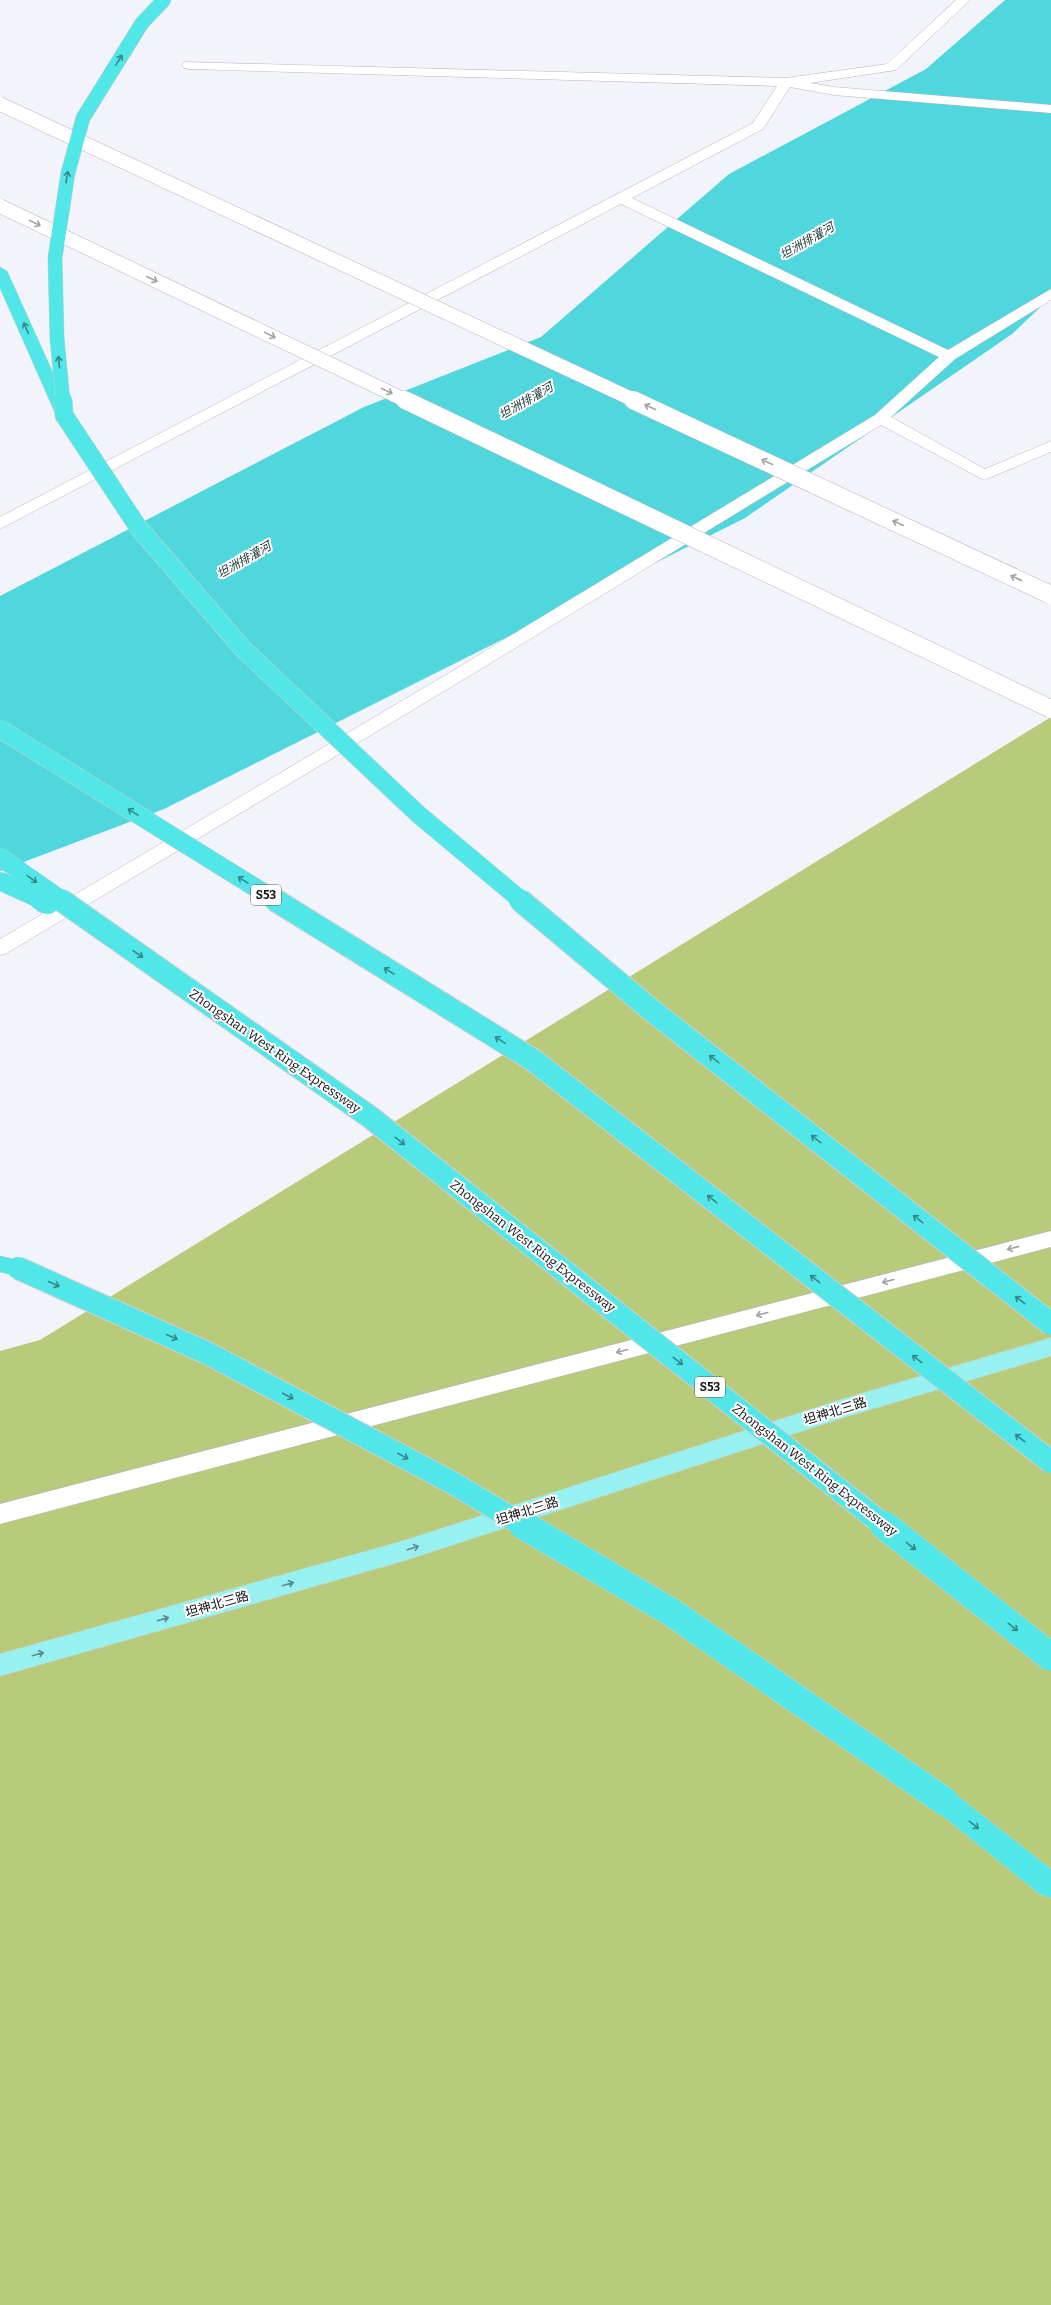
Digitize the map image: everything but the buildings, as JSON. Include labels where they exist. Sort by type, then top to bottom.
[{"type":"highway","points":[[64,415],[57,338],[55,258],[68,173],[83,118],[142,24],[164,0]]},
{"type":"highway","points":[[0,271],[64,415],[138,527],[243,649],[418,814],[656,1014],[1051,1324]]},
{"type":"highway","name":"S53","points":[[0,730],[533,1060],[1051,1462]]},
{"type":"highway","name":"Zhongshan West Ring Expressway","points":[[0,857],[370,1117],[1051,1657]]},
{"type":"highway","points":[[0,881],[99,927]]},
{"type":"highway","points":[[0,1264],[18,1268],[207,1353],[451,1482],[671,1612],[944,1801],[1051,1886]]},
{"type":"main road","name":"坦神北三路","points":[[0,1665],[403,1551],[843,1408],[1051,1347]]},
{"type":"street","points":[[0,524],[758,126],[786,82],[891,67],[964,0]]},
{"type":"street","points":[[189,65],[786,82],[834,91],[1051,109]]},
{"type":"street","points":[[0,104],[1051,595]]},
{"type":"street","points":[[620,198],[949,356]]},
{"type":"street","points":[[0,206],[1051,709]]},
{"type":"street","points":[[0,948],[459,675],[881,418],[949,356],[1051,294]]},
{"type":"street","points":[[881,418],[984,475],[1051,446]]},
{"type":"street","points":[[0,1514],[1051,1239]]},
{"type":"green space","points":[[1051,717],[1051,2305],[0,2305],[0,1351],[40,1340]]},
{"type":"water","name":"坦洲排灌河","points":[[1005,0],[1051,0],[1051,297],[1012,334],[745,518],[164,809],[0,871],[0,596],[364,407],[541,337],[729,174],[926,69]]}]
